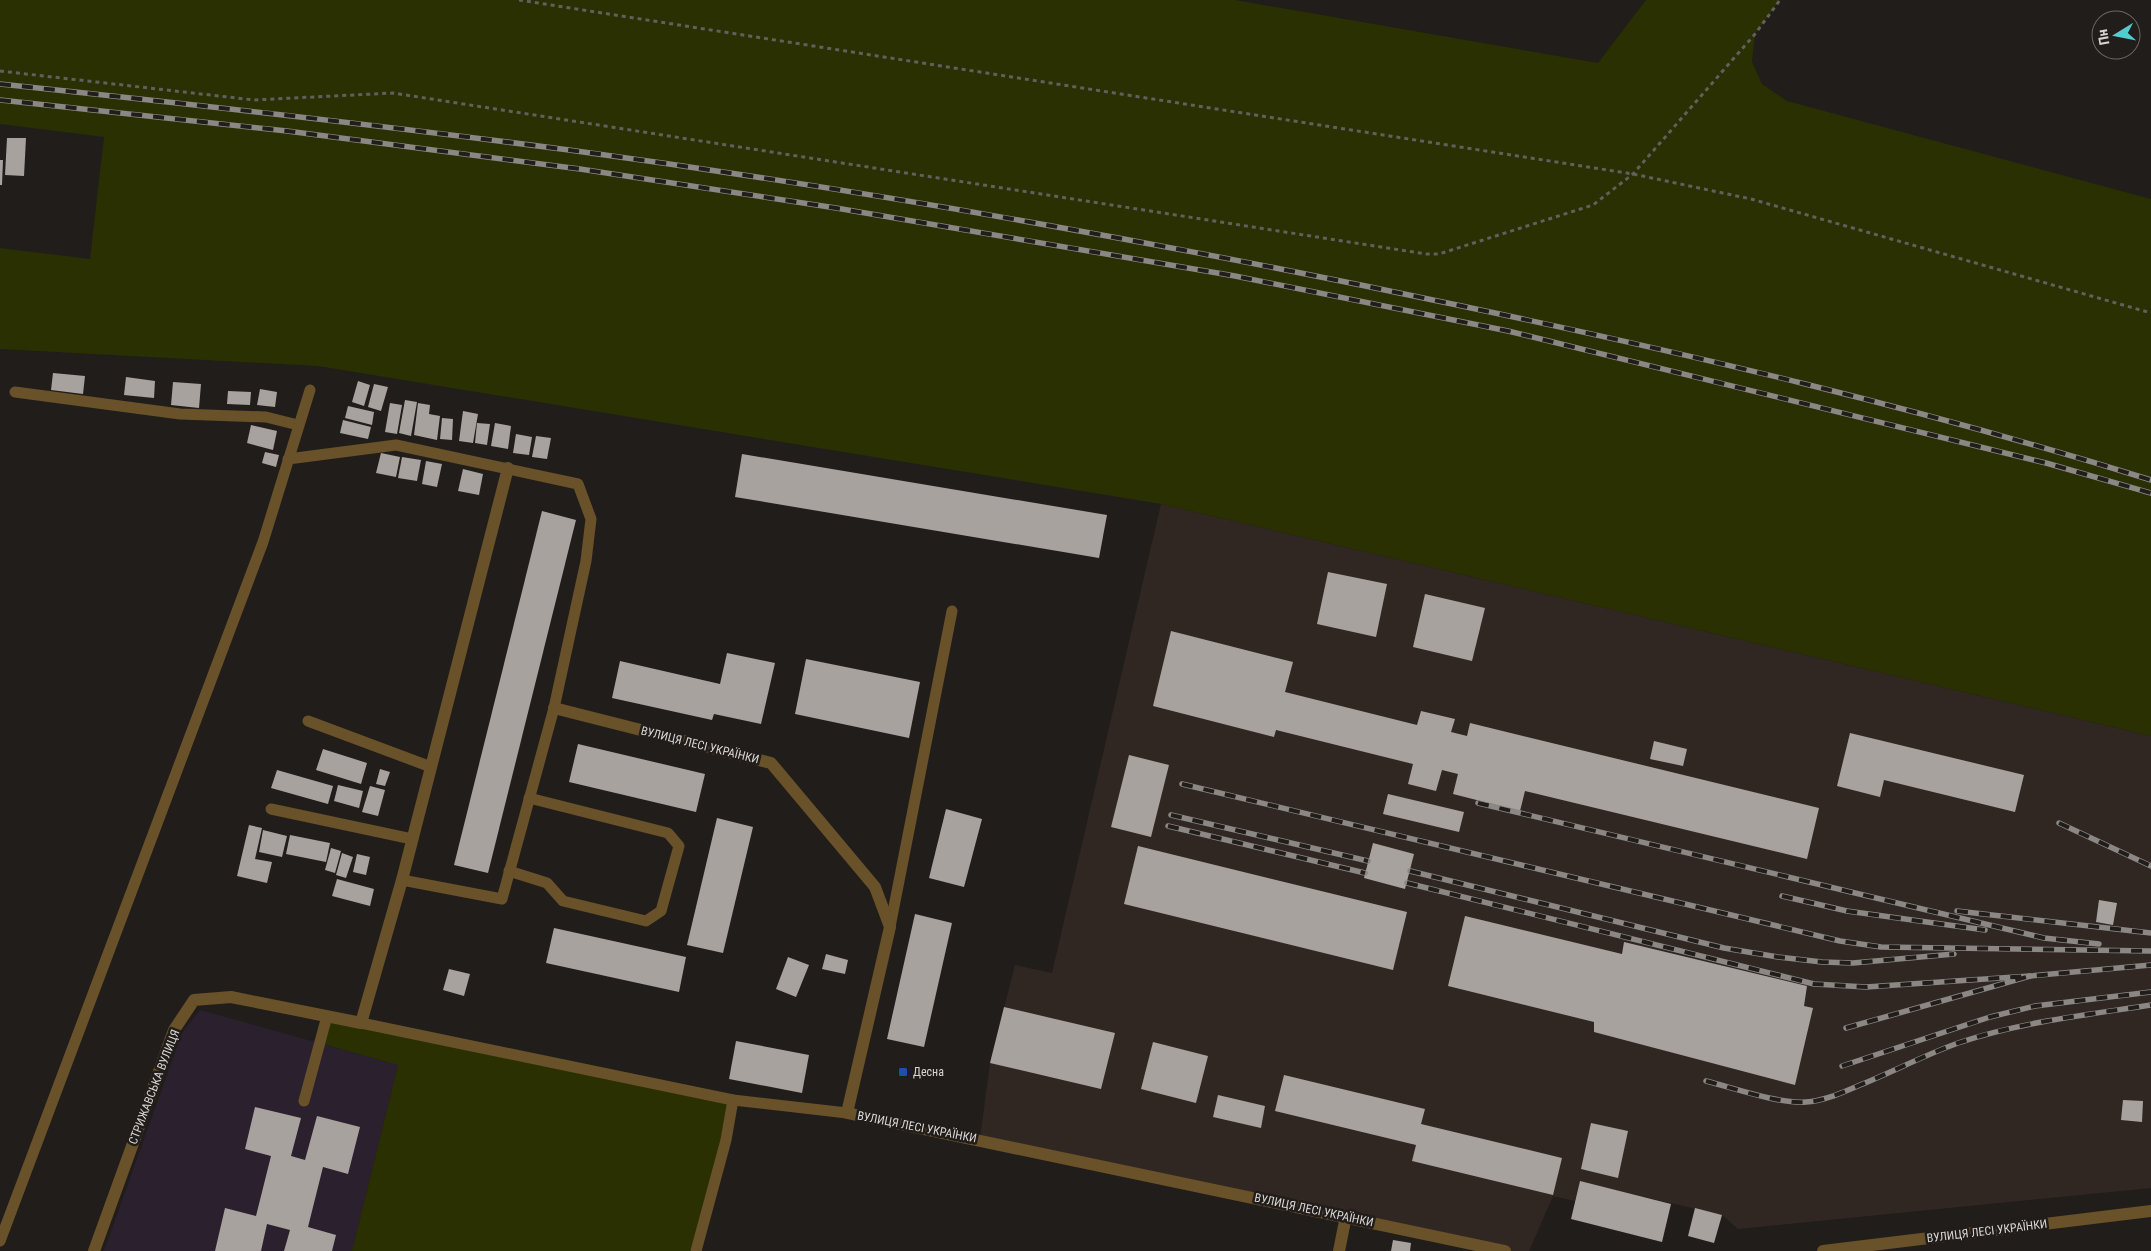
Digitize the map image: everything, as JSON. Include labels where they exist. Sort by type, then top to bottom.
[{"type":"street","points":[[361,1023],[402,880],[508,468]]},
{"type":"street","name":"ВУЛИЦЯ ЛЕСІ УКРАЇНКИ","points":[[554,708],[771,763],[875,888],[890,927],[847,1113],[1346,1216],[1505,1251]]},
{"type":"street","name":"СТРИЖАВСЬКА ВУЛИЦЯ","points":[[94,1251],[174,1030],[194,1000],[231,996],[361,1023]]},
{"type":"street","name":"ВУЛИЦЯ ЛЕСІ УКРАЇНКИ","points":[[1823,1251],[2151,1211]]},
{"type":"street","points":[[1339,1251],[1346,1216]]},
{"type":"lane","points":[[0,1241],[263,542],[310,390]]},
{"type":"lane","points":[[15,392],[180,414],[266,417],[298,425]]},
{"type":"lane","points":[[288,459],[396,444],[578,484],[591,519],[586,561],[554,708],[502,899],[402,880]]},
{"type":"lane","points":[[890,927],[952,611]]},
{"type":"lane","points":[[308,721],[431,767]]},
{"type":"lane","points":[[509,872],[547,883],[563,901],[646,921],[661,911],[679,846],[668,833],[529,798]]},
{"type":"lane","points":[[271,809],[412,839]]},
{"type":"lane","points":[[304,1101],[326,1016]]},
{"type":"lane","points":[[361,1023],[733,1100],[847,1113]]},
{"type":"lane","points":[[696,1251],[726,1140],[733,1100]]},
{"type":"path","points":[[519,0],[1633,174],[1751,199],[2151,313]]},
{"type":"path","points":[[0,71],[254,100],[393,94],[1426,254],[1440,254],[1593,205],[1633,174],[1755,34],[1780,0]]},
{"type":"shaded area","points":[[1161,504],[2151,736],[2151,1188],[1738,1229],[1722,1215],[1580,1182],[1575,1201],[1553,1196],[1529,1251],[1505,1251],[980,1139],[990,1063],[1015,965],[1052,973]]},
{"type":"shaded area","points":[[200,1010],[398,1065],[352,1251],[104,1251],[182,1033]]},
{"type":"green space","points":[[0,0],[1235,0],[1598,63],[1646,0],[1780,0],[1755,34],[1752,62],[1762,84],[1787,101],[2151,199],[2151,736],[1161,504],[318,366],[0,349],[0,248],[90,259],[104,137],[0,124]]},
{"type":"green space","points":[[327,1016],[733,1100],[696,1251],[352,1251],[398,1065],[319,1043]]},
{"type":"building","points":[[7,138],[26,138],[24,176],[5,175]]},
{"type":"building","points":[[0,160],[3,160],[2,185],[0,185]]},
{"type":"building","points":[[53,373],[85,376],[83,394],[51,390]]},
{"type":"building","points":[[126,377],[155,381],[154,398],[124,395]]},
{"type":"building","points":[[358,381],[370,385],[364,406],[352,402]]},
{"type":"building","points":[[173,382],[201,384],[199,408],[171,405]]},
{"type":"building","points":[[374,384],[388,387],[381,411],[368,407]]},
{"type":"building","points":[[260,389],[277,392],[275,407],[257,405]]},
{"type":"building","points":[[228,391],[251,392],[250,405],[227,404]]},
{"type":"building","points":[[405,400],[417,402],[411,436],[399,433]]},
{"type":"building","points":[[390,403],[402,405],[397,434],[385,432]]},
{"type":"building","points":[[418,403],[430,405],[429,414],[440,416],[437,440],[414,435]]},
{"type":"building","points":[[348,406],[374,412],[372,425],[345,418]]},
{"type":"building","points":[[463,411],[478,414],[473,443],[459,441]]},
{"type":"building","points":[[442,418],[453,419],[452,440],[440,439]]},
{"type":"building","points":[[343,420],[371,427],[368,439],[340,433]]},
{"type":"building","points":[[477,423],[490,424],[487,445],[475,443]]},
{"type":"building","points":[[495,423],[511,426],[508,449],[491,446]]},
{"type":"building","points":[[251,425],[277,431],[273,450],[247,443]]},
{"type":"building","points":[[516,434],[532,437],[529,455],[513,453]]},
{"type":"building","points":[[536,436],[551,438],[547,459],[532,457]]},
{"type":"building","points":[[265,452],[279,455],[276,467],[262,463]]},
{"type":"building","points":[[381,453],[400,457],[396,477],[376,473]]},
{"type":"building","points":[[742,454],[1107,515],[1099,558],[735,497]]},
{"type":"building","points":[[402,457],[421,460],[417,481],[398,478]]},
{"type":"building","points":[[426,461],[442,464],[437,487],[422,484]]},
{"type":"building","points":[[463,469],[483,474],[479,495],[458,491]]},
{"type":"building","points":[[542,511],[576,520],[488,873],[454,865]]},
{"type":"building","points":[[1328,572],[1387,584],[1376,637],[1317,624]]},
{"type":"building","points":[[1425,594],[1485,608],[1472,661],[1413,647]]},
{"type":"building","points":[[1171,631],[1293,662],[1285,692],[1417,725],[1421,711],[1455,719],[1451,732],[1467,736],[1470,723],[1819,808],[1807,859],[1525,791],[1520,811],[1453,794],[1458,774],[1442,770],[1436,791],[1408,784],[1413,764],[1276,730],[1274,737],[1153,706]]},
{"type":"building","points":[[727,653],[775,663],[761,724],[714,714],[712,720],[612,698],[620,661],[720,684]]},
{"type":"building","points":[[806,659],[920,682],[909,738],[795,714]]},
{"type":"building","points":[[1850,733],[2024,775],[2015,812],[1884,780],[1880,797],[1837,786]]},
{"type":"building","points":[[1654,741],[1687,749],[1683,766],[1650,759]]},
{"type":"building","points":[[578,744],[705,774],[696,812],[569,782]]},
{"type":"building","points":[[323,749],[367,763],[361,784],[316,770]]},
{"type":"building","points":[[1129,755],[1169,765],[1151,837],[1111,827]]},
{"type":"building","points":[[380,769],[390,772],[385,786],[376,784]]},
{"type":"building","points":[[277,770],[333,786],[328,804],[271,788]]},
{"type":"building","points":[[338,785],[363,791],[359,808],[334,801]]},
{"type":"building","points":[[370,786],[385,790],[378,816],[362,812]]},
{"type":"building","points":[[1388,794],[1464,812],[1459,832],[1383,814]]},
{"type":"building","points":[[946,809],[982,819],[964,887],[929,878]]},
{"type":"building","points":[[717,818],[753,827],[723,953],[687,945]]},
{"type":"building","points":[[249,825],[262,828],[255,859],[272,862],[267,883],[237,876]]},
{"type":"building","points":[[263,830],[287,836],[282,857],[259,852]]},
{"type":"building","points":[[290,835],[330,843],[326,862],[286,854]]},
{"type":"building","points":[[1373,843],[1414,854],[1405,889],[1364,878]]},
{"type":"building","points":[[1138,846],[1407,912],[1393,970],[1124,904]]},
{"type":"building","points":[[331,848],[341,851],[335,873],[325,870]]},
{"type":"building","points":[[342,853],[353,857],[346,878],[336,875]]},
{"type":"building","points":[[357,854],[370,857],[366,875],[353,872]]},
{"type":"building","points":[[337,879],[374,889],[370,906],[332,896]]},
{"type":"building","points":[[2099,900],[2117,903],[2113,925],[2096,922]]},
{"type":"building","points":[[915,914],[952,923],[924,1047],[887,1039]]},
{"type":"building","points":[[1465,916],[1622,954],[1624,942],[1807,986],[1804,1006],[1813,1008],[1795,1085],[1594,1032],[1594,1022],[1448,986]]},
{"type":"building","points":[[554,928],[686,957],[679,992],[546,963]]},
{"type":"building","points":[[826,954],[848,960],[845,974],[822,969]]},
{"type":"building","points":[[788,957],[809,965],[796,997],[776,989]]},
{"type":"building","points":[[449,969],[470,974],[464,996],[443,990]]},
{"type":"building","points":[[1004,1007],[1115,1033],[1101,1089],[990,1063]]},
{"type":"building","points":[[736,1041],[809,1055],[802,1093],[729,1079]]},
{"type":"building","points":[[1153,1042],[1208,1056],[1196,1103],[1141,1089]]},
{"type":"building","points":[[1284,1075],[1425,1109],[1421,1124],[1562,1158],[1553,1195],[1412,1161],[1416,1145],[1275,1111]]},
{"type":"building","points":[[1218,1095],[1265,1106],[1261,1128],[1213,1117]]},
{"type":"building","points":[[2123,1100],[2143,1101],[2142,1122],[2121,1120]]},
{"type":"building","points":[[255,1107],[301,1118],[291,1156],[305,1160],[317,1116],[360,1127],[348,1174],[323,1167],[308,1227],[336,1235],[332,1251],[284,1251],[290,1230],[267,1224],[261,1251],[215,1251],[225,1208],[256,1216],[271,1156],[245,1149]]},
{"type":"building","points":[[1591,1123],[1628,1131],[1618,1178],[1581,1169]]},
{"type":"building","points":[[1580,1181],[1671,1204],[1662,1242],[1571,1219]]},
{"type":"building","points":[[1695,1208],[1722,1215],[1714,1243],[1688,1236]]},
{"type":"building","points":[[1393,1240],[1411,1243],[1410,1251],[1391,1251]]},
{"type":"railway","points":[[0,84],[284,115],[569,150],[792,182],[1125,239],[1347,282],[1719,363],[1893,406],[2151,480]]},
{"type":"railway","points":[[0,100],[287,131],[580,169],[836,208],[1235,276],[1508,331],[2046,463],[2151,493]]},
{"type":"railway","points":[[1182,784],[1840,941],[1881,947],[2151,951]]},
{"type":"railway","points":[[1478,803],[2044,938],[2099,944]]},
{"type":"railway","points":[[1171,815],[1368,861]]},
{"type":"railway","points":[[2059,823],[2151,866]]},
{"type":"railway","points":[[1168,826],[1365,873]]},
{"type":"railway","points":[[1410,871],[1724,948],[1778,957],[1853,963],[1954,954]]},
{"type":"railway","points":[[1407,883],[1814,984],[1866,987],[2030,976]]},
{"type":"railway","points":[[1782,896],[1847,911],[1985,930]]},
{"type":"railway","points":[[1957,911],[2151,933]]},
{"type":"railway","points":[[1846,1028],[2030,976],[2151,965]]},
{"type":"railway","points":[[1842,1066],[1990,1017],[2035,1006],[2151,992]]},
{"type":"railway","points":[[1706,1081],[1782,1101],[1813,1101],[1840,1093],[1958,1043],[1981,1036],[2053,1020],[2151,1005]]},
{"type":"place","name":"Десна","points":[[903,1072]]}]
